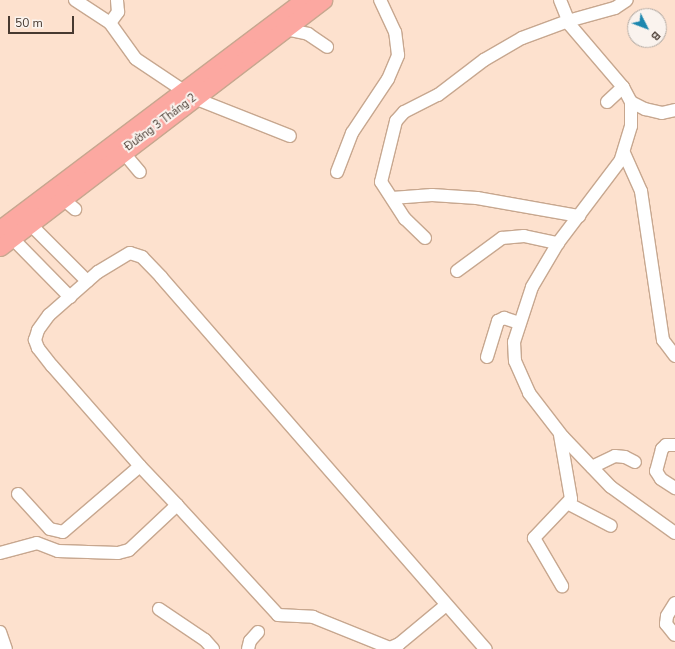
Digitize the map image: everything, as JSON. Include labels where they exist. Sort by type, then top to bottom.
[{"type":"highway","name":"Đường 3 Tháng 2","points":[[4,238],[189,94],[304,0]]},
{"type":"highway","name":"Đường 3 Tháng 2","points":[[4,238],[69,204],[123,152],[189,94],[285,29],[323,0]]},
{"type":"street","points":[[75,0],[110,23],[136,59],[189,94],[290,136]]},
{"type":"street","points":[[110,23],[118,12],[118,0]]},
{"type":"street","points":[[337,172],[352,133],[369,111],[388,79],[398,55],[396,32],[380,0]]},
{"type":"street","points":[[560,0],[568,20],[623,88],[630,102],[631,126],[624,153],[558,243],[532,287],[514,342],[515,360],[530,393],[560,434],[592,467],[626,498],[674,529]]},
{"type":"street","points":[[425,238],[405,219],[381,182],[382,171],[388,157],[396,120],[404,112],[438,95],[484,60],[522,38],[568,20],[615,8],[627,0]]},
{"type":"street","points":[[285,29],[308,34],[327,47]]},
{"type":"street","points":[[607,102],[623,88]]},
{"type":"street","points":[[630,102],[644,109],[662,114],[675,110]]},
{"type":"street","points":[[123,152],[140,172]]},
{"type":"street","points":[[624,153],[642,191],[663,340],[675,356]]},
{"type":"street","points":[[392,198],[432,195],[477,198],[579,216]]},
{"type":"street","points":[[30,224],[87,281]]},
{"type":"street","points":[[457,270],[502,238],[524,236],[558,243]]},
{"type":"street","points":[[4,238],[70,297]]},
{"type":"street","points":[[446,605],[399,644],[390,648],[313,617],[278,615],[140,466],[38,348],[36,340],[38,330],[87,281],[119,258],[130,254],[142,257],[486,649]]},
{"type":"street","points":[[487,357],[498,321],[504,318],[519,323]]},
{"type":"street","points":[[560,434],[572,494],[569,504],[534,538],[562,586]]},
{"type":"street","points":[[675,445],[666,445],[662,449],[656,471],[661,479],[675,488]]},
{"type":"street","points":[[592,467],[616,456],[625,457],[635,462]]},
{"type":"street","points":[[18,494],[50,530],[63,532],[70,528],[140,466]]},
{"type":"street","points":[[569,504],[611,526]]},
{"type":"street","points":[[0,553],[37,543],[58,550],[92,554],[118,553],[129,550],[177,505]]},
{"type":"street","points":[[45,546],[50,530]]},
{"type":"street","points":[[675,603],[667,616],[666,624],[675,636]]},
{"type":"street","points":[[159,609],[205,640],[213,649]]},
{"type":"street","points":[[0,632],[6,649]]},
{"type":"street","points":[[248,649],[250,641],[258,632]]}]
